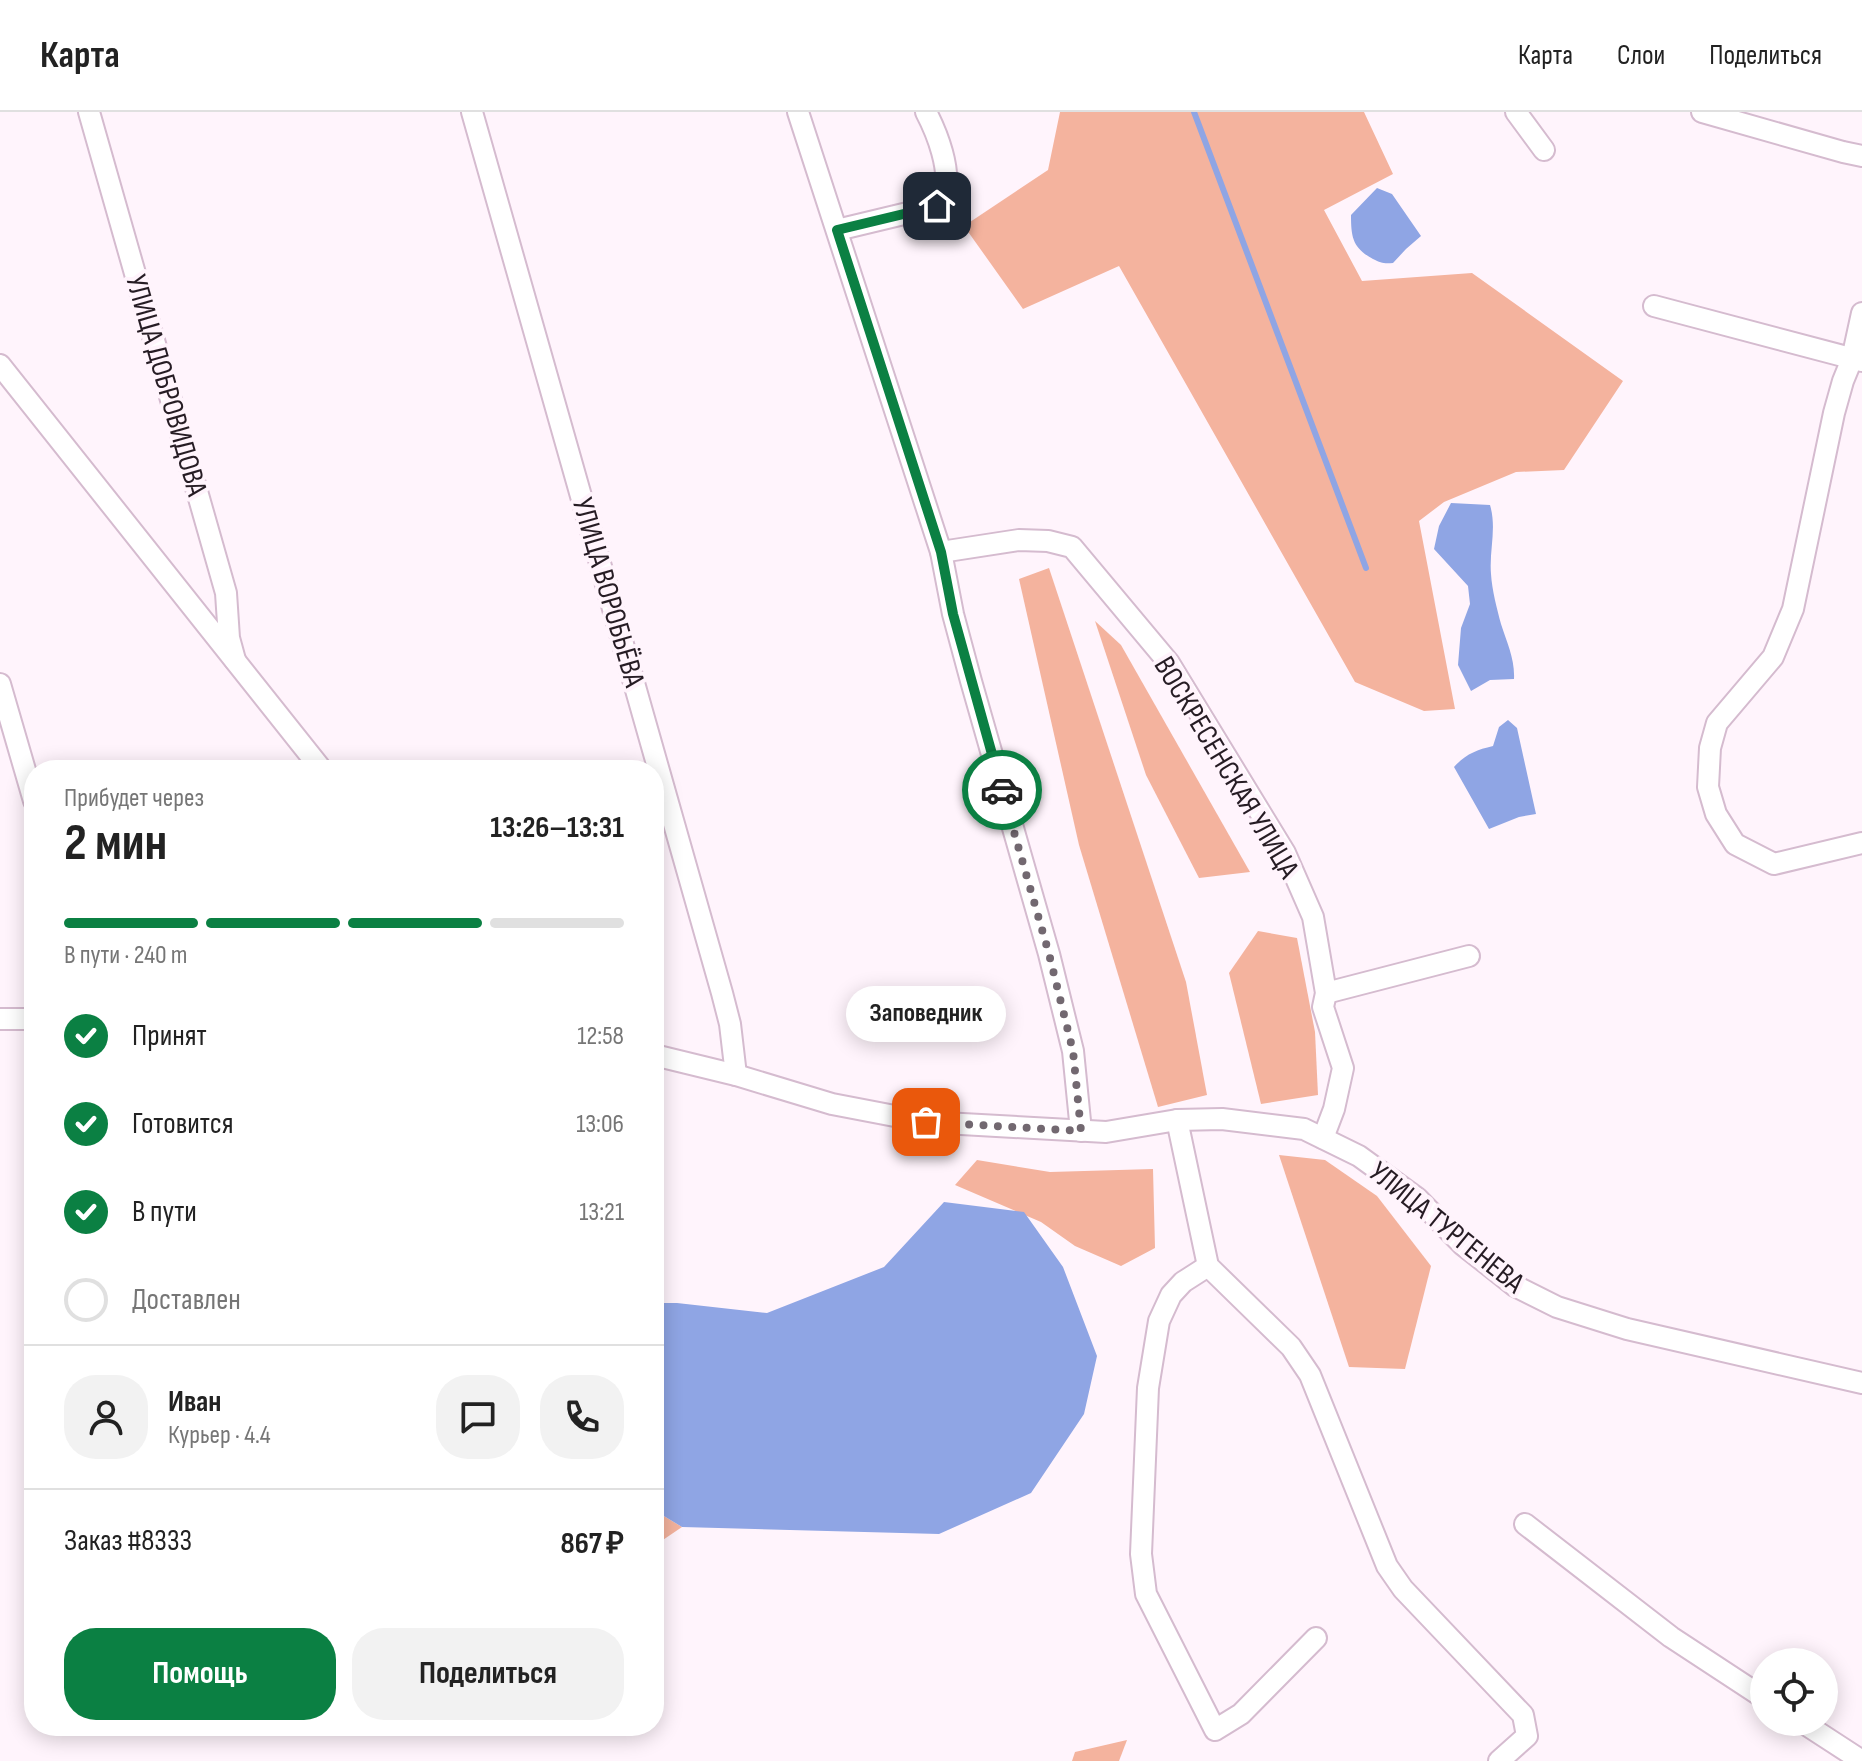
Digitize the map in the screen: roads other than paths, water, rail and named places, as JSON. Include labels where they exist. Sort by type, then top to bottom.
[{"type":"street","name":"УЛИЦА ДОБРОВИДОВА","points":[[89,112],[226,593],[229,638],[235,660]]},
{"type":"street","name":"УЛИЦА ВОРОБЬЁВА","points":[[472,112],[656,760]]},
{"type":"street","points":[[798,112],[941,552],[953,614],[1049,954],[1073,1051],[1081,1131]]},
{"type":"street","points":[[837,230],[937,206],[945,192],[946,168],[926,112]]},
{"type":"street","points":[[1516,112],[1544,150]]},
{"type":"street","points":[[1702,112],[1862,156]]},
{"type":"street","points":[[1654,306],[1857,360]]},
{"type":"street","points":[[1862,313],[1857,360],[1843,381],[1834,413],[1793,609],[1773,657],[1717,723],[1710,748],[1708,787],[1716,814],[1735,844],[1774,864],[1862,843]]},
{"type":"street","name":"УЛИЦА ДОБРОВИДОВА","points":[[0,365],[314,760]]},
{"type":"street","name":"ВОСКРЕСЕНСКАЯ УЛИЦА","points":[[941,552],[1019,540],[1048,541],[1072,547],[1169,663],[1285,853],[1313,917],[1326,993],[1323,1007],[1343,1068],[1334,1109],[1323,1138]]},
{"type":"street","points":[[0,684],[24,767]]},
{"type":"street","name":"УЛИЦА ВОРОБЬЁВА","points":[[664,789],[730,1024],[736,1075]]},
{"type":"street","points":[[1326,993],[1469,956]]},
{"type":"street","points":[[0,1019],[24,1019]]},
{"type":"street","name":"УЛИЦА ТУРГЕНЕВА","points":[[664,1057],[832,1104],[926,1122],[1106,1132],[1177,1120],[1222,1119],[1304,1129],[1359,1156],[1417,1198],[1463,1245],[1515,1286],[1557,1307],[1627,1329],[1862,1383]]},
{"type":"street","points":[[1177,1120],[1208,1266],[1291,1347],[1310,1375],[1387,1566],[1403,1589],[1523,1715],[1527,1736],[1499,1761]]},
{"type":"street","points":[[1208,1266],[1183,1282],[1171,1295],[1159,1321],[1148,1388],[1143,1483],[1141,1554],[1146,1594],[1215,1730],[1241,1714],[1316,1638]]},
{"type":"street","points":[[1525,1524],[1671,1637],[1750,1689]]},
{"type":"street","points":[[1824,1736],[1862,1761]]},
{"type":"water","points":[[1377,188],[1392,194],[1421,236],[1393,263],[1380,262],[1366,255],[1353,236],[1351,215]]},
{"type":"water","points":[[1451,503],[1490,505],[1493,523],[1492,586],[1513,665],[1514,679],[1490,680],[1471,691],[1458,665],[1461,628],[1470,604],[1468,586],[1434,549],[1439,526]]},
{"type":"water","points":[[1508,720],[1517,728],[1536,814],[1489,829],[1454,767],[1472,753],[1493,746],[1499,727]]},
{"type":"water","points":[[944,1202],[1024,1212],[1063,1267],[1097,1356],[1084,1414],[1031,1493],[939,1534],[682,1527],[664,1516],[664,1303],[767,1313],[884,1267]]},
{"type":"waterway","points":[[1194,112],[1366,568]]},
{"type":"place","name":"Заповедник","points":[[926,1122]]}]
